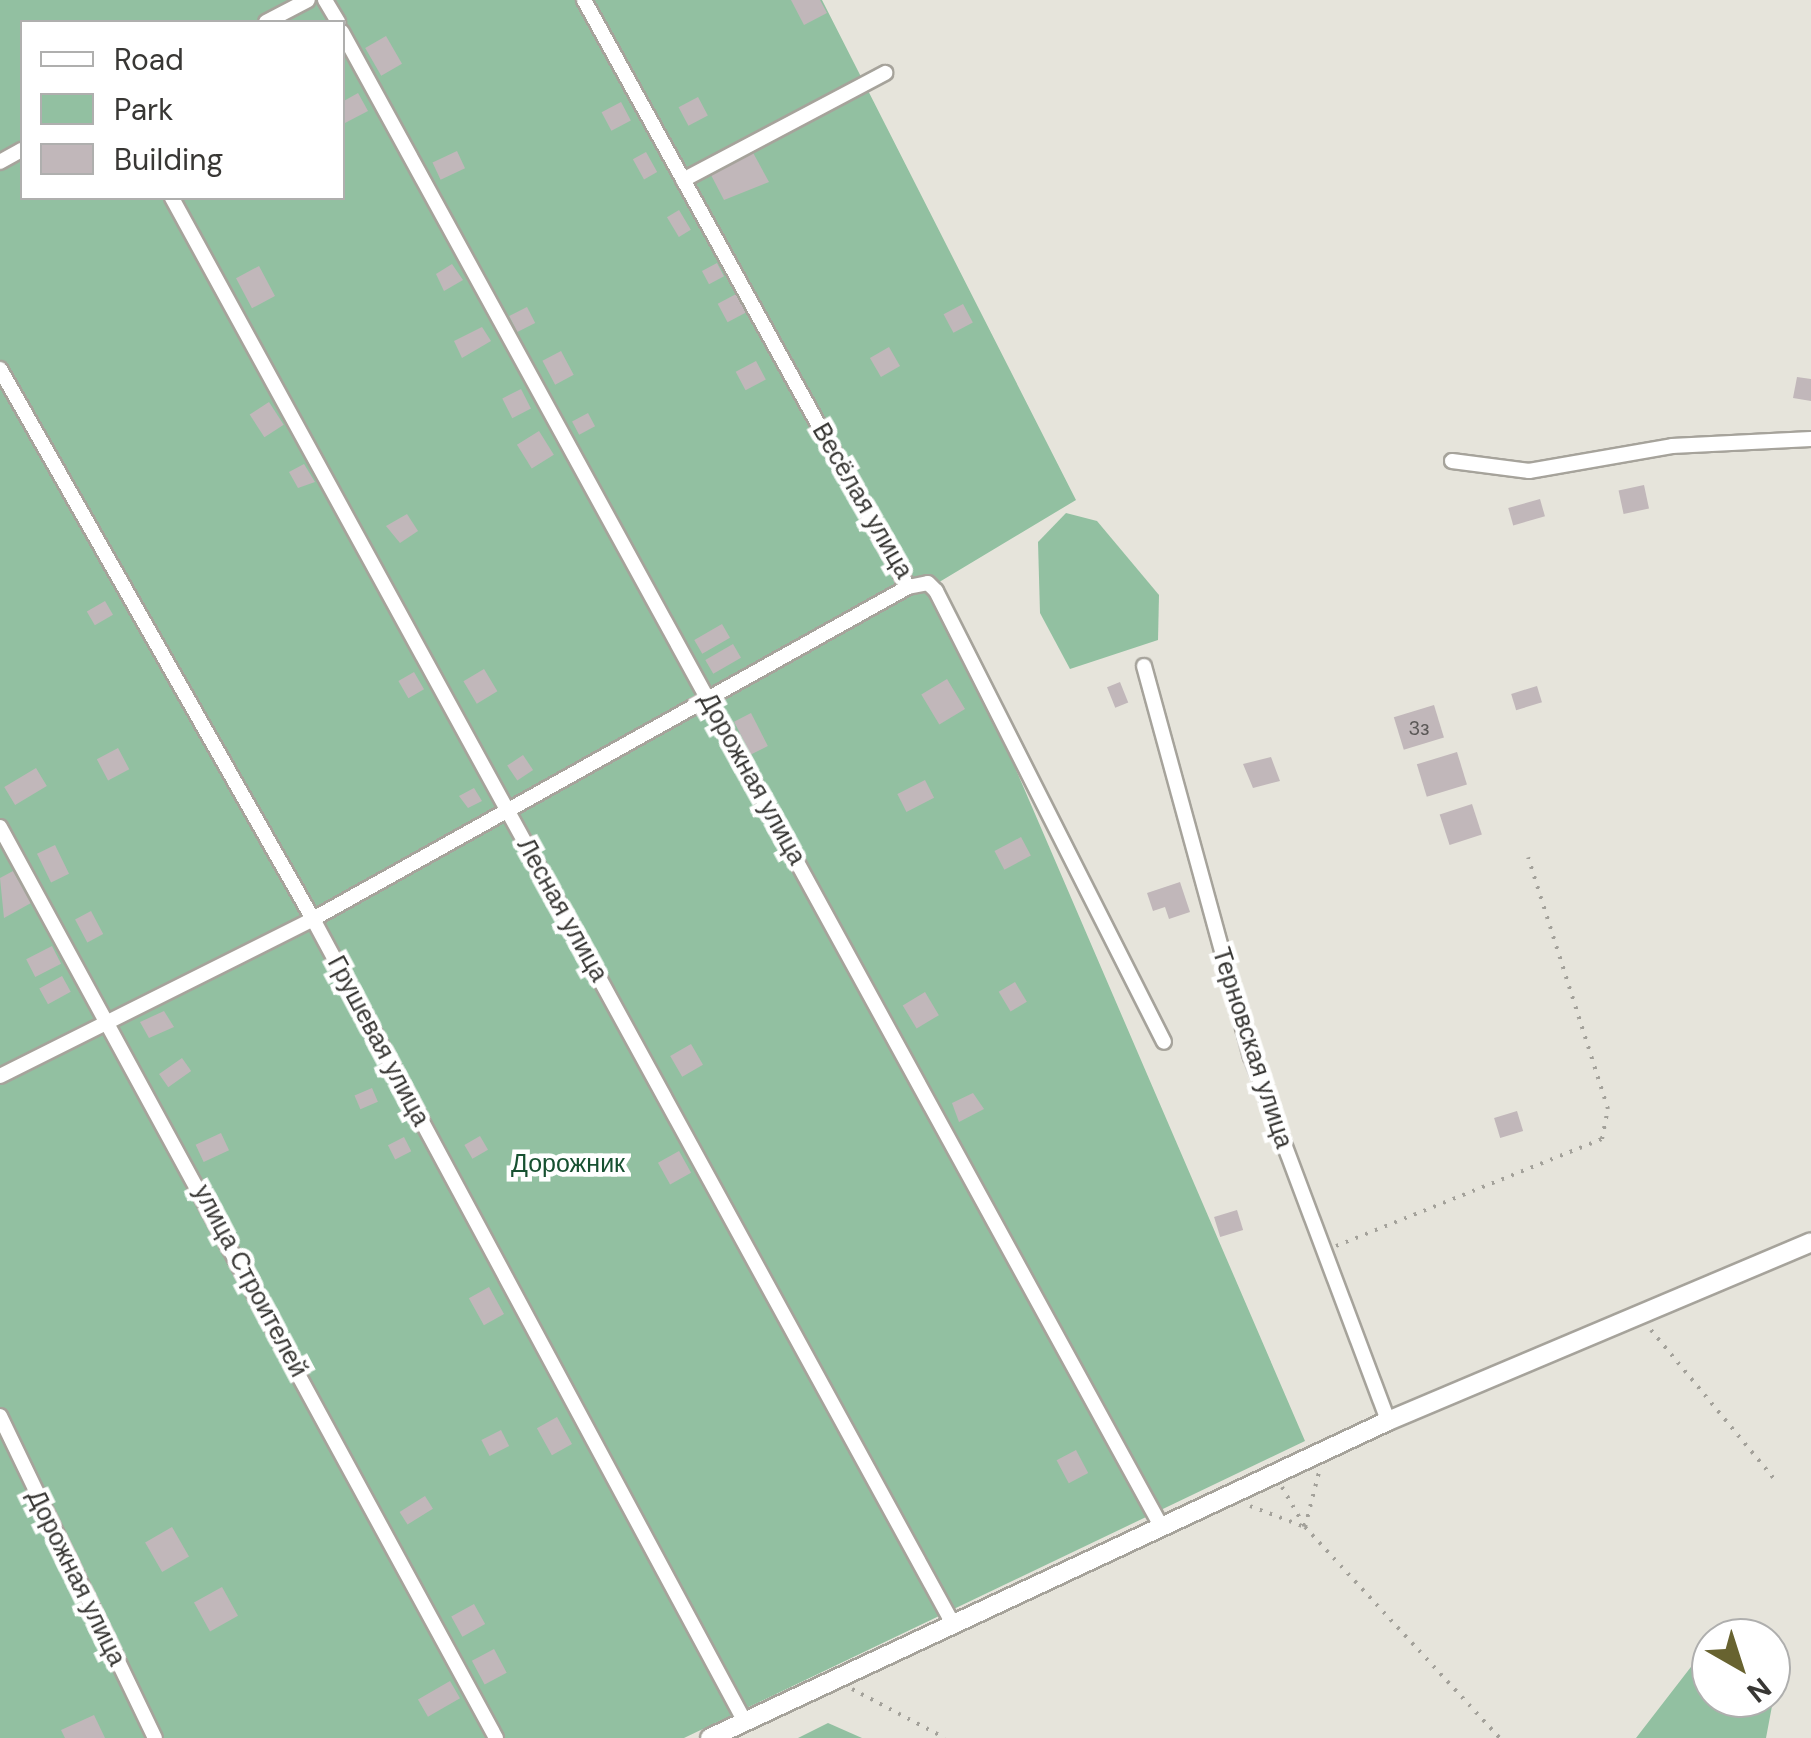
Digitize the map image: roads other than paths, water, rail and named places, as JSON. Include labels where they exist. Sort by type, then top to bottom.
[{"type":"street","points":[[270,20],[308,0]]},
{"type":"street","name":"Весёлая улица","points":[[584,0],[908,587],[928,583],[936,592],[1164,1042]]},
{"type":"street","name":"Дорожная улица","points":[[345,37],[1161,1526]]},
{"type":"street","points":[[683,180],[885,73]]},
{"type":"street","name":"Лесная улица","points":[[173,200],[952,1622]]},
{"type":"street","name":"Грушевая улица","points":[[0,369],[313,919],[744,1720]]},
{"type":"street","points":[[1452,460],[1528,471],[1672,446],[1811,439]]},
{"type":"street","points":[[0,1076],[313,919],[908,587]]},
{"type":"street","name":"Терновская улица","points":[[1144,666],[1251,1056],[1328,1253],[1388,1422]]},
{"type":"street","name":"улица Строителей","points":[[0,827],[110,1021],[496,1738]]},
{"type":"street","points":[[710,1738],[1388,1422],[1811,1242]]},
{"type":"street","name":"Дорожная улица","points":[[0,1416],[155,1738]]},
{"type":"park label","name":"Дорожник","points":[[568,1164]]}]
